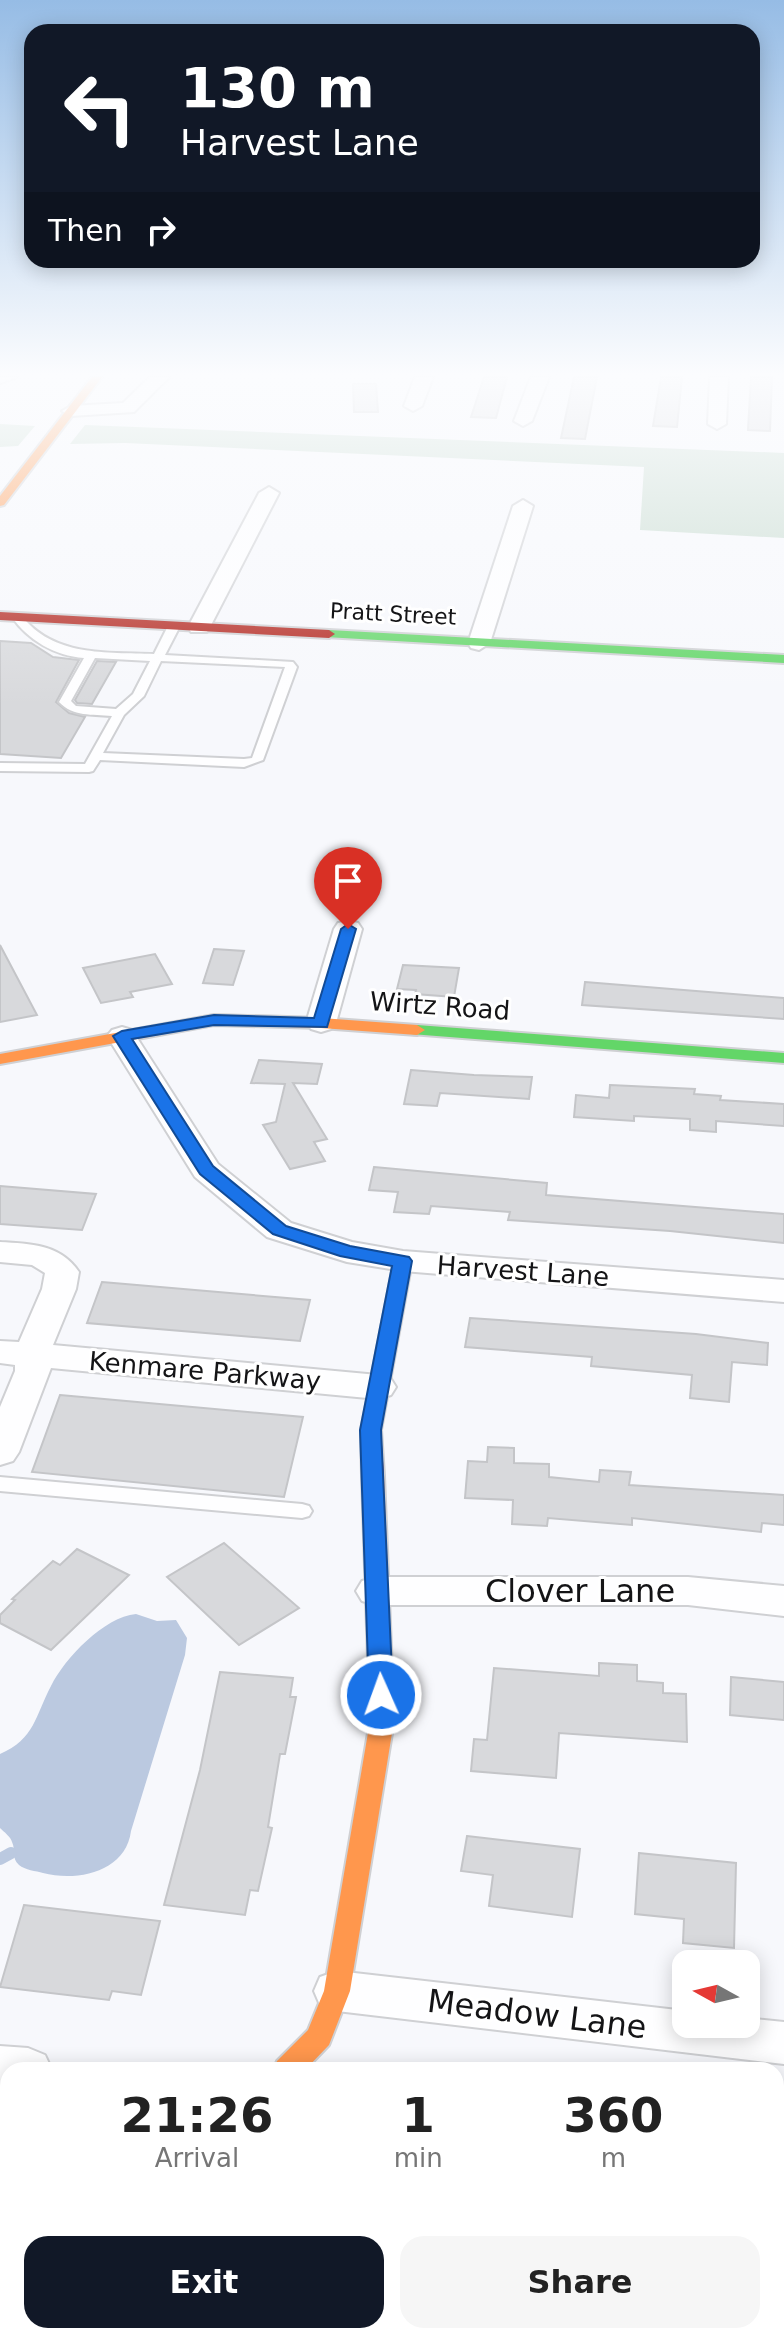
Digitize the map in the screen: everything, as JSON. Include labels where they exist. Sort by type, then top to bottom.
[{"type":"street","points":[[0,503],[13,486]]},
{"type":"street","points":[[199,627],[269,493]]},
{"type":"street","points":[[479,643],[523,506]]},
{"type":"street","name":"Pratt Street","points":[[8,616],[784,659]]},
{"type":"street","points":[[321,1023],[348,929]]},
{"type":"street","name":"Wirtz Road","points":[[0,1059],[214,1020],[321,1023],[784,1058]]},
{"type":"street","name":"Harvest Lane","points":[[122,1036],[206,1170],[279,1230],[347,1252],[403,1261],[784,1291]]},
{"type":"street","points":[[0,1252],[41,1256],[56,1262],[62,1272],[59,1289],[16,1353],[33,1371],[0,1452]]},
{"type":"street","points":[[295,2062],[319,2037],[337,1991],[382,1721],[371,1430],[403,1261]]},
{"type":"street","name":"Kenmare Parkway","points":[[16,1353],[378,1387]]},
{"type":"street","name":"Clover Lane","points":[[376,1591],[688,1591],[784,1601]]},
{"type":"street","name":"Meadow Lane","points":[[337,1991],[784,2043]]},
{"type":"lane","points":[[8,616],[60,650],[91,655],[289,664],[291,667],[257,760],[244,763],[98,756]]},
{"type":"lane","points":[[0,767],[84,770],[93,765],[119,713],[138,696],[174,626]]},
{"type":"lane","points":[[91,655],[65,702],[73,709],[119,713]]},
{"type":"lane","points":[[0,1484],[302,1511]]},
{"type":"green space","points":[[643,486],[784,486],[784,538],[640,530]]},
{"type":"water","points":[[136,1614],[157,1621],[176,1620],[187,1638],[185,1655],[127,1845],[110,1865],[98,1871],[70,1876],[24,1868],[14,1857],[9,1836],[0,1828],[0,1754],[12,1748],[33,1726],[57,1675],[76,1652],[111,1623]]},
{"type":"building","points":[[0,641],[31,643],[53,657],[79,660],[56,702],[69,713],[85,717],[61,758],[0,754]]},
{"type":"building","points":[[97,661],[116,662],[92,704],[77,703],[75,700]]},
{"type":"building","points":[[0,945],[37,1015],[0,1022]]},
{"type":"building","points":[[214,949],[244,951],[233,985],[203,983]]},
{"type":"building","points":[[155,954],[172,984],[130,992],[133,997],[101,1003],[83,968]]},
{"type":"building","points":[[403,965],[459,968],[454,997],[415,994],[416,990],[397,989]]},
{"type":"building","points":[[585,982],[784,998],[784,1019],[582,1005]]},
{"type":"building","points":[[259,1060],[322,1064],[317,1084],[293,1083],[327,1139],[314,1142],[325,1161],[290,1169],[263,1125],[276,1122],[285,1084],[251,1083]]},
{"type":"building","points":[[411,1070],[532,1077],[529,1099],[440,1093],[437,1106],[404,1104]]},
{"type":"building","points":[[610,1085],[695,1089],[694,1094],[721,1096],[720,1100],[784,1104],[784,1126],[716,1121],[716,1132],[690,1130],[690,1119],[634,1116],[634,1121],[574,1117],[576,1095],[609,1098]]},
{"type":"building","points":[[374,1167],[547,1183],[546,1195],[784,1214],[784,1243],[670,1231],[508,1220],[510,1212],[431,1206],[429,1214],[394,1212],[398,1192],[369,1190]]},
{"type":"building","points":[[0,1186],[96,1194],[82,1230],[0,1224]]},
{"type":"building","points":[[102,1282],[310,1300],[300,1341],[87,1323]]},
{"type":"building","points":[[470,1318],[696,1334],[768,1343],[767,1365],[732,1362],[729,1402],[690,1398],[692,1375],[591,1366],[592,1357],[465,1347]]},
{"type":"building","points":[[60,1395],[303,1417],[284,1497],[32,1472]]},
{"type":"building","points":[[488,1447],[514,1448],[514,1463],[549,1464],[549,1477],[599,1482],[600,1470],[631,1472],[629,1485],[784,1495],[784,1525],[762,1523],[761,1532],[632,1518],[632,1525],[548,1518],[547,1526],[512,1524],[513,1500],[465,1498],[468,1461],[487,1462]]},
{"type":"building","points":[[224,1543],[299,1608],[239,1645],[167,1577]]},
{"type":"building","points":[[77,1549],[129,1575],[51,1650],[0,1623],[0,1615],[15,1600],[12,1599],[53,1561],[60,1565]]},
{"type":"building","points":[[599,1663],[637,1665],[637,1681],[663,1683],[663,1693],[686,1694],[687,1742],[559,1733],[556,1778],[471,1771],[474,1739],[487,1740],[494,1668],[599,1676]]},
{"type":"building","points":[[220,1672],[293,1678],[290,1697],[296,1697],[285,1754],[280,1754],[268,1827],[272,1828],[258,1891],[250,1890],[245,1915],[164,1905],[200,1770]]},
{"type":"building","points":[[731,1677],[784,1682],[784,1720],[730,1715]]},
{"type":"building","points":[[467,1836],[580,1849],[572,1917],[489,1906],[493,1875],[461,1871]]},
{"type":"building","points":[[639,1853],[736,1863],[734,1948],[683,1943],[684,1919],[635,1914]]},
{"type":"building","points":[[24,1905],[160,1921],[141,1995],[112,1991],[109,2000],[0,1987]]},
{"type":"waterway","points":[[0,1859],[11,1853]]},
{"type":"traffic: fast","points":[[329,634],[784,659]]},
{"type":"traffic: fast","points":[[417,1030],[784,1058]]},
{"type":"traffic: slow","points":[[0,503],[13,486]]},
{"type":"traffic: slow","points":[[0,1059],[214,1020],[417,1030]]},
{"type":"traffic: slow","points":[[295,2062],[319,2037],[337,1991],[382,1721],[373,1476]]},
{"type":"traffic: jam","points":[[0,616],[329,634]]},
{"type":"traffic: jam","points":[[373,1476],[371,1430],[403,1261]]},
{"type":"route","points":[[348,929],[321,1023],[214,1020],[122,1036],[206,1170],[279,1230],[347,1252],[403,1261],[371,1430],[381,1695]]}]
